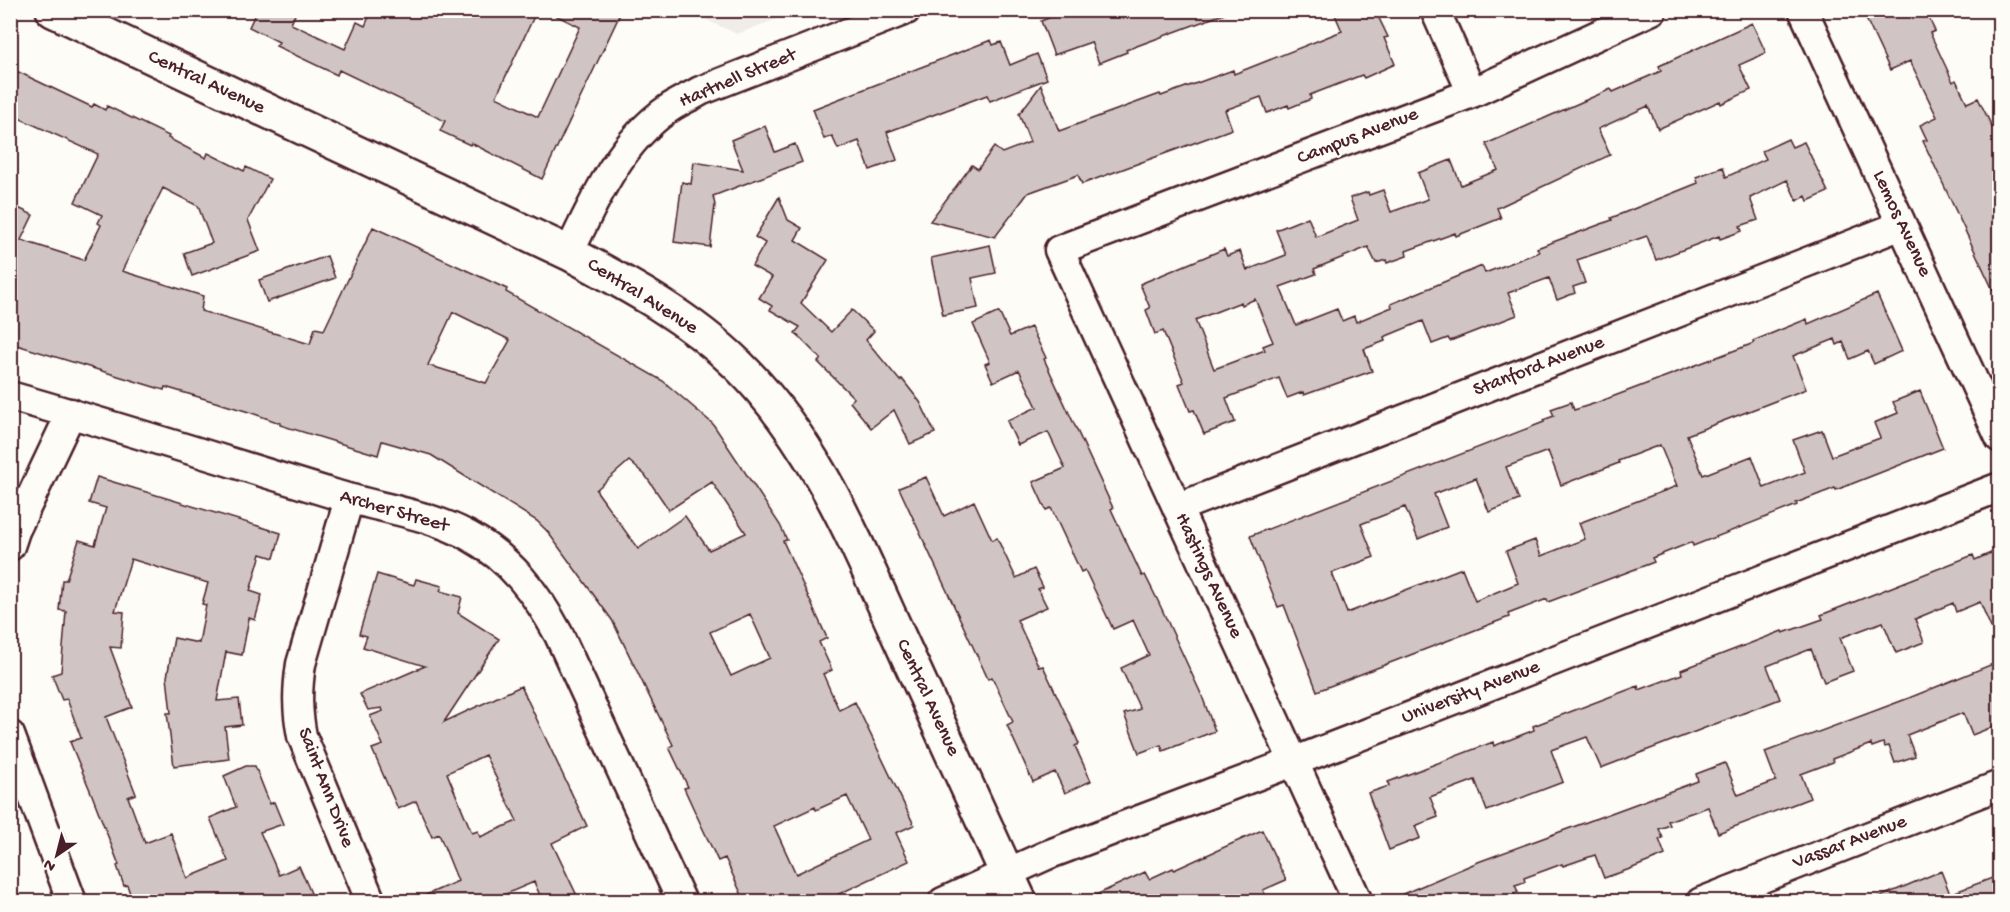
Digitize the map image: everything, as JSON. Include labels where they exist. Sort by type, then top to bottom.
[{"type":"street","name":"Central Avenue","points":[[53,10],[86,18],[569,253],[641,292],[708,338],[768,398],[796,434],[825,479],[1013,887]]},
{"type":"street","name":"Hartnell Street","points":[[569,253],[602,187],[624,152],[644,128],[668,109],[700,91],[906,10]]},
{"type":"street","points":[[1436,10],[1473,93]]},
{"type":"street","name":"Campus Avenue","points":[[1059,250],[1473,93],[1652,10]]},
{"type":"street","name":"Lemos Avenue","points":[[1803,10],[2000,438]]},
{"type":"street","name":"Stanford Avenue","points":[[1177,508],[1902,225]]},
{"type":"street","name":"Hastings Avenue","points":[[1059,250],[1358,902]]},
{"type":"street","name":"Archer Street","points":[[10,396],[349,499],[445,525],[469,536],[496,554],[523,578],[543,604],[682,902]]},
{"type":"street","points":[[10,546],[71,413]]},
{"type":"street","name":"University Avenue","points":[[943,902],[1013,887],[1047,855],[1293,762],[2000,487]]},
{"type":"street","name":"Saint Ann Drive","points":[[349,499],[300,664],[297,712],[302,736],[371,902]]},
{"type":"street","points":[[10,735],[72,902]]},
{"type":"street","name":"Vassar Avenue","points":[[1701,902],[2000,785]]},
{"type":"shaded area","points":[[687,11],[798,11],[737,34]]},
{"type":"building","points":[[257,10],[297,10],[291,24],[345,49],[357,22],[365,26],[372,10],[537,10],[496,97],[538,117],[580,27],[545,10],[622,10],[542,179],[471,143],[470,145],[440,131],[445,121],[339,70],[337,75],[276,46],[279,42],[249,27]]},
{"type":"building","points":[[1068,10],[1226,10],[1226,13],[1126,50],[1127,52],[1099,63],[1091,42],[1054,55],[1041,21]]},
{"type":"building","points":[[1333,10],[1375,10],[1388,37],[1384,38],[1395,64],[1364,78],[1362,75],[1310,95],[1311,99],[1289,108],[1288,105],[1267,113],[1261,97],[1225,110],[1232,129],[1082,184],[1078,175],[1028,193],[995,237],[930,221],[972,165],[978,169],[994,147],[1002,153],[1030,142],[1019,114],[1041,85],[1059,131],[1233,70],[1234,74],[1342,31]]},
{"type":"building","points":[[1862,10],[1925,10],[1935,31],[1930,33],[1953,82],[1956,80],[1967,103],[1978,98],[2000,143],[2000,305],[1923,141],[1927,140],[1920,125],[1937,117],[1910,61],[1890,70]]},
{"type":"building","points":[[1752,23],[1766,53],[1739,65],[1751,90],[1721,104],[1720,101],[1658,129],[1648,106],[1598,129],[1610,155],[1497,208],[1501,218],[1456,236],[1455,233],[1406,251],[1407,256],[1387,263],[1386,260],[1376,263],[1368,247],[1314,269],[1316,274],[1280,287],[1296,325],[1337,309],[1342,321],[1354,316],[1356,322],[1392,307],[1391,304],[1482,266],[1485,273],[1539,252],[1537,248],[1612,220],[1611,218],[1698,183],[1696,177],[1723,167],[1726,177],[1766,159],[1762,151],[1788,139],[1792,147],[1804,142],[1828,192],[1808,201],[1806,196],[1797,201],[1787,180],[1750,198],[1758,220],[1740,226],[1742,231],[1720,239],[1719,236],[1656,260],[1647,236],[1577,260],[1585,283],[1573,287],[1575,293],[1557,300],[1549,278],[1508,293],[1517,315],[1450,341],[1448,338],[1432,344],[1423,321],[1384,337],[1385,341],[1364,349],[1372,371],[1304,395],[1303,392],[1287,398],[1279,378],[1226,398],[1235,422],[1204,434],[1194,410],[1190,411],[1179,384],[1184,382],[1163,331],[1155,334],[1146,310],[1150,308],[1140,284],[1224,249],[1227,256],[1240,251],[1247,270],[1286,255],[1276,230],[1308,217],[1316,237],[1358,220],[1350,198],[1368,192],[1369,195],[1383,190],[1391,212],[1428,199],[1418,173],[1451,160],[1461,185],[1498,170],[1486,144],[1611,89],[1613,92],[1661,71],[1659,66]],"holes":[[[1255,299],[1273,342],[1263,346],[1265,350],[1214,369],[1195,320]]]},
{"type":"building","points":[[991,40],[993,45],[1001,42],[1010,65],[1037,54],[1047,79],[990,101],[987,95],[887,132],[897,160],[870,170],[859,141],[838,149],[832,136],[824,139],[813,109]]},
{"type":"building","points":[[10,68],[92,107],[94,104],[105,110],[107,106],[169,136],[168,138],[206,158],[208,153],[244,171],[246,167],[270,179],[248,220],[260,251],[192,276],[184,253],[212,243],[198,206],[163,188],[122,271],[203,296],[201,311],[310,344],[315,328],[324,330],[373,227],[507,289],[506,292],[663,381],[713,424],[780,525],[787,540],[783,541],[827,638],[819,642],[832,670],[823,674],[839,710],[855,702],[914,825],[896,833],[909,861],[822,902],[745,902],[725,858],[718,861],[684,788],[688,787],[669,747],[673,745],[612,620],[547,531],[537,521],[431,455],[382,441],[378,455],[280,425],[280,423],[249,412],[165,387],[164,390],[10,343],[10,204],[33,215],[21,240],[84,260],[101,225],[98,223],[102,215],[75,202],[98,154],[10,114]],"holes":[[[453,312],[510,340],[486,383],[428,365]],[[629,461],[645,475],[669,510],[712,482],[746,533],[709,550],[685,516],[638,549],[596,490]],[[750,614],[770,658],[731,676],[710,632]],[[847,796],[868,840],[796,874],[774,826],[815,807],[816,810]]]},
{"type":"building","points":[[765,126],[775,152],[795,144],[802,162],[713,196],[715,205],[710,247],[674,242],[682,182],[691,184],[694,162],[743,170],[731,140]]},
{"type":"building","points":[[779,197],[788,220],[802,228],[795,240],[828,260],[801,303],[831,332],[852,310],[874,331],[866,340],[920,402],[935,433],[910,444],[894,410],[871,428],[850,402],[854,398],[818,362],[821,359],[795,333],[800,327],[770,310],[772,306],[759,298],[772,277],[752,266],[765,243],[755,237]]},
{"type":"building","points":[[990,245],[996,273],[972,278],[978,308],[943,315],[931,258]]},
{"type":"building","points":[[327,256],[335,278],[267,302],[259,280]]},
{"type":"building","points":[[1877,294],[1902,351],[1874,364],[1868,351],[1850,359],[1843,342],[1837,345],[1835,339],[1793,356],[1806,389],[1687,435],[1703,475],[1752,456],[1764,488],[1805,472],[1793,440],[1822,430],[1832,456],[1880,438],[1874,423],[1898,413],[1893,402],[1920,391],[1943,448],[1836,490],[1835,488],[1796,503],[1797,505],[1693,546],[1692,542],[1652,558],[1654,562],[1548,602],[1547,599],[1508,614],[1509,617],[1317,691],[1284,605],[1278,607],[1250,536],[1544,422],[1543,420],[1554,416],[1551,409],[1571,402],[1574,410],[1596,403],[1754,343],[1753,341],[1807,319],[1808,324]],"holes":[[[1660,445],[1677,486],[1579,523],[1585,539],[1541,556],[1535,540],[1506,551],[1518,583],[1475,601],[1462,568],[1347,613],[1332,573],[1374,557],[1361,524],[1405,507],[1418,539],[1447,527],[1434,494],[1476,478],[1489,512],[1519,500],[1506,467],[1548,451],[1561,485]]]},
{"type":"building","points":[[999,312],[1010,336],[1031,327],[1142,576],[1145,575],[1159,603],[1202,696],[1215,731],[1163,751],[1161,745],[1139,753],[1124,714],[1140,709],[1121,668],[1149,655],[1133,620],[1113,629],[1085,570],[1081,572],[1051,508],[1046,510],[1033,482],[1065,468],[1048,432],[1018,445],[1007,421],[1037,407],[1019,370],[993,382],[985,364],[990,362],[973,324]]},
{"type":"building","points":[[97,477],[281,533],[274,558],[261,554],[250,591],[262,595],[255,620],[249,618],[242,655],[226,652],[217,701],[239,699],[242,725],[225,727],[229,759],[174,766],[167,713],[171,713],[167,677],[174,638],[199,643],[206,605],[202,604],[208,583],[131,559],[115,611],[124,612],[121,648],[110,647],[132,707],[106,717],[136,794],[128,797],[145,843],[171,833],[187,878],[228,861],[210,818],[236,807],[224,776],[246,766],[255,766],[270,804],[274,802],[283,824],[260,832],[279,875],[299,866],[311,893],[289,902],[133,902],[127,885],[124,886],[117,866],[119,865],[70,742],[81,738],[67,699],[62,700],[52,675],[61,672],[66,611],[59,610],[62,580],[66,580],[79,540],[95,545],[106,508],[89,503]]},
{"type":"building","points":[[926,477],[944,516],[974,501],[992,540],[997,538],[1016,578],[1034,569],[1043,587],[1038,589],[1047,607],[1017,620],[1039,667],[1043,666],[1068,719],[1079,744],[1075,746],[1091,781],[1065,793],[1055,772],[1033,782],[1007,725],[1013,722],[992,677],[988,679],[899,488]]},
{"type":"building","points":[[1993,552],[2000,568],[2000,649],[1980,602],[1956,612],[1953,603],[1915,619],[1924,642],[1896,653],[1883,622],[1840,638],[1853,671],[1824,682],[1811,649],[1767,666],[1780,699],[1601,768],[1587,737],[1551,750],[1563,782],[1487,811],[1475,780],[1430,797],[1438,817],[1415,826],[1420,838],[1389,850],[1368,793],[1389,786],[1388,782],[1493,742],[1494,746],[1534,730],[1533,726],[1638,686],[1639,690],[1682,674],[1681,670],[1782,631],[1783,633],[1823,619],[1821,615],[1973,555],[1975,560]]},
{"type":"building","points":[[377,574],[414,585],[416,579],[442,586],[440,591],[462,597],[458,613],[499,639],[444,722],[521,686],[587,826],[552,843],[580,902],[543,902],[534,882],[487,902],[410,902],[458,881],[439,834],[432,837],[416,801],[398,809],[372,749],[383,745],[370,716],[383,711],[382,708],[368,710],[360,694],[425,666],[363,647],[367,636],[359,634]],"holes":[[[485,755],[517,821],[480,837],[478,831],[472,833],[447,773]]]},
{"type":"building","points":[[2000,661],[2000,724],[1972,735],[1963,713],[1907,735],[1915,756],[1895,763],[1889,746],[1885,747],[1883,743],[1872,747],[1871,744],[1832,759],[1833,762],[1801,774],[1810,798],[1718,833],[1708,807],[1668,821],[1670,825],[1659,829],[1663,838],[1659,839],[1665,855],[1630,869],[1604,878],[1595,855],[1524,878],[1525,882],[1515,885],[1518,892],[1514,893],[1518,902],[1384,902],[1478,862],[1698,781],[1696,774],[1725,763],[1738,795],[1776,781],[1765,752]]},
{"type":"building","points":[[1262,830],[1286,880],[1263,890],[1269,902],[1081,902],[1145,872],[1149,879],[1173,868],[1174,870]]},
{"type":"building","points":[[1941,871],[1950,894],[2000,875],[2000,902],[1868,902]]}]
